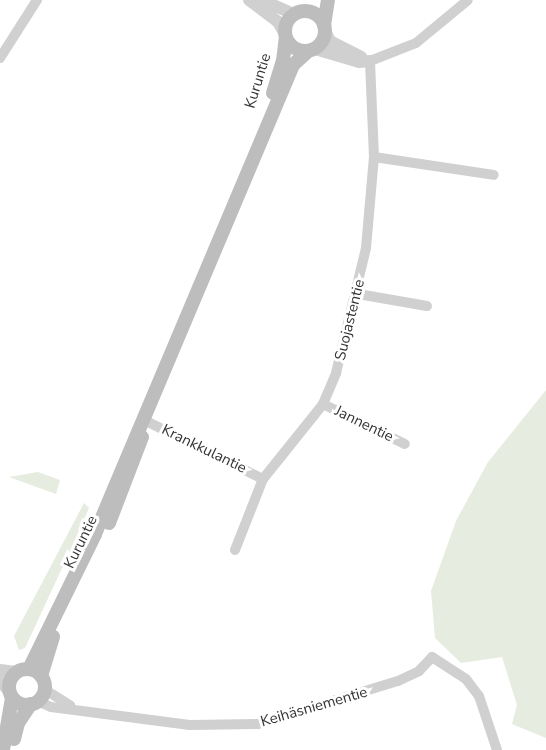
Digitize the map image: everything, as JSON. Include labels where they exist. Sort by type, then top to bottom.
[{"type":"main road","points":[[325,28],[318,15],[305,8],[287,23],[285,36],[294,48],[311,50],[325,28],[328,0]]},
{"type":"main road","name":"Kuruntie","points":[[247,168],[284,61],[285,36]]},
{"type":"main road","name":"Kuruntie","points":[[11,750],[18,723],[96,534],[126,454],[144,420],[247,168],[293,65],[311,50]]},
{"type":"main road","points":[[3,750],[9,681],[33,685]]},
{"type":"main road","points":[[7,690],[33,685]]},
{"type":"street","points":[[0,58],[37,0]]},
{"type":"street","points":[[249,0],[278,22],[285,36]]},
{"type":"street","points":[[262,0],[305,8]]},
{"type":"street","points":[[311,50],[359,62],[370,61],[416,43],[468,0]]},
{"type":"street","points":[[325,28],[337,46],[370,61]]},
{"type":"street","name":"Suojastentie","points":[[235,550],[263,479],[323,404],[336,373],[358,294],[374,157],[370,61]]},
{"type":"street","points":[[374,157],[494,175]]},
{"type":"street","points":[[358,294],[427,306]]},
{"type":"street","name":"Jannentie","points":[[323,404],[405,444]]},
{"type":"street","name":"Krankkulantie","points":[[144,420],[263,479]]},
{"type":"street","name":"Keihäsniementie","points":[[33,685],[79,709],[200,726],[258,724],[398,681],[419,671],[432,657],[466,679],[480,696],[497,750]]},
{"type":"street","points":[[0,670],[33,685]]},
{"type":"shaded area","points":[[546,390],[546,738],[512,724],[517,705],[502,657],[461,663],[435,638],[431,591],[456,521],[488,462]]},
{"type":"shaded area","points":[[38,472],[60,480],[56,494],[9,477]]},
{"type":"shaded area","points":[[84,503],[89,508],[25,648],[19,650],[14,636]]}]
